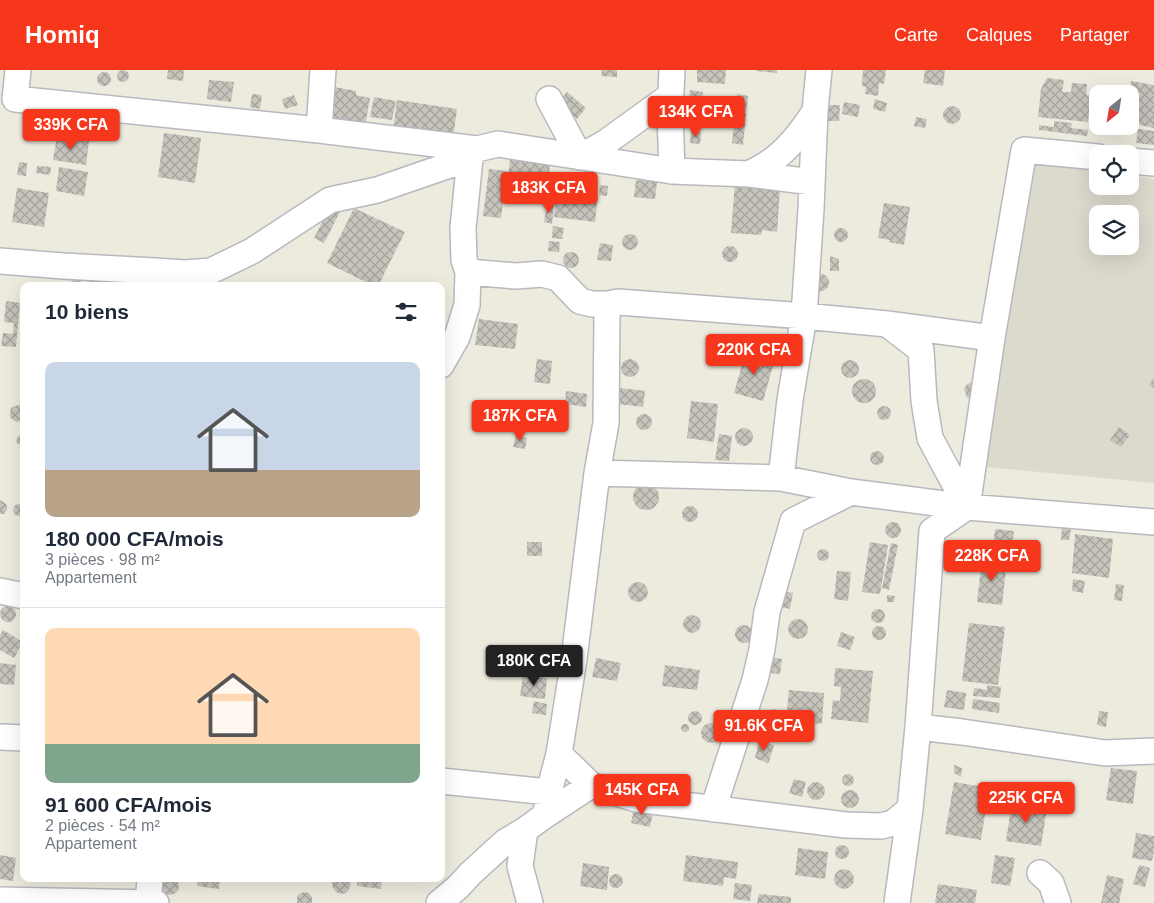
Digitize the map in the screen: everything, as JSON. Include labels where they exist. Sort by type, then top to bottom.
[{"type":"street","points":[[18,70],[15,98],[319,130],[474,153]]},
{"type":"street","points":[[319,130],[324,70]]},
{"type":"street","points":[[672,70],[670,96],[672,171]]},
{"type":"street","points":[[781,478],[790,400],[804,316],[815,110],[819,70]]},
{"type":"street","points":[[580,157],[605,143],[670,96]]},
{"type":"street","points":[[549,99],[580,157]]},
{"type":"street","points":[[749,174],[770,162],[786,148],[801,132],[815,110]]},
{"type":"street","points":[[1,267],[63,266],[152,279],[185,272],[211,271],[252,251],[330,200],[377,190],[498,144],[672,171],[749,174],[812,182]]},
{"type":"street","points":[[897,903],[910,809],[918,727],[932,531],[967,507],[992,338],[1024,150],[1089,156]]},
{"type":"street","points":[[445,358],[457,336],[467,305],[468,272],[464,260],[463,228],[474,153]]},
{"type":"street","points":[[1139,162],[1154,163]]},
{"type":"street","points":[[468,272],[516,276],[542,274],[558,278],[580,301],[592,304],[618,302],[804,316],[887,324],[992,338]]},
{"type":"street","points":[[530,903],[520,866],[534,823],[548,805],[549,792],[559,754],[574,659],[597,473],[606,422],[608,304]]},
{"type":"street","points":[[887,324],[921,350],[924,401],[930,438],[967,507]]},
{"type":"street","points":[[597,473],[781,478],[851,492],[967,507],[1154,522]]},
{"type":"street","points":[[712,809],[755,680],[762,649],[767,612],[793,521],[851,492]]},
{"type":"street","points":[[0,591],[20,595]]},
{"type":"street","points":[[918,727],[1104,752],[1154,751]]},
{"type":"street","points":[[0,737],[20,738]]},
{"type":"street","points":[[559,754],[591,785],[636,799],[846,825],[872,826],[893,823],[910,809]]},
{"type":"street","points":[[445,781],[549,792]]},
{"type":"street","points":[[439,903],[506,842],[591,785]]},
{"type":"street","points":[[1040,873],[1051,883],[1058,903]]},
{"type":"street","points":[[1,901],[151,897]]},
{"type":"shaded area","points":[[1027,161],[1089,170],[1089,195],[1139,195],[1139,176],[1154,179],[1154,483],[987,467]]},
{"type":"building","points":[[121,70],[125,70],[129,76],[125,82],[121,82],[117,78],[117,74]]},
{"type":"building","points":[[168,70],[184,70],[183,81],[167,79]]},
{"type":"building","points":[[602,70],[617,70],[617,77],[601,76]]},
{"type":"building","points":[[697,70],[726,70],[725,84],[697,82]]},
{"type":"building","points":[[777,70],[777,73],[756,71]]},
{"type":"building","points":[[863,70],[886,70],[884,84],[879,83],[878,96],[865,94],[866,87],[862,86]]},
{"type":"building","points":[[925,70],[945,70],[943,86],[923,83]]},
{"type":"building","points":[[104,72],[109,74],[111,79],[109,84],[104,86],[99,84],[97,79],[99,74]]},
{"type":"building","points":[[1047,78],[1064,80],[1062,92],[1071,92],[1072,83],[1087,84],[1086,95],[1089,95],[1088,122],[1038,117],[1041,89]]},
{"type":"building","points":[[209,80],[234,82],[231,102],[207,99]]},
{"type":"building","points":[[1131,81],[1154,85],[1154,128],[1139,125],[1139,85],[1130,85]]},
{"type":"building","points":[[334,87],[356,91],[356,95],[370,98],[365,126],[329,119]]},
{"type":"building","points":[[690,90],[703,92],[701,115],[687,112]]},
{"type":"building","points":[[567,92],[586,108],[577,119],[558,103]]},
{"type":"building","points":[[252,94],[262,95],[260,109],[250,107]]},
{"type":"building","points":[[737,94],[748,96],[743,145],[732,143]]},
{"type":"building","points":[[294,95],[298,105],[285,109],[282,99]]},
{"type":"building","points":[[374,97],[396,101],[392,120],[370,117]]},
{"type":"building","points":[[875,99],[887,103],[885,112],[873,109]]},
{"type":"building","points":[[397,100],[457,109],[453,139],[393,131]]},
{"type":"building","points":[[844,102],[860,105],[858,117],[842,114]]},
{"type":"building","points":[[822,105],[840,105],[839,121],[822,121]]},
{"type":"building","points":[[948,106],[956,106],[961,111],[959,122],[948,124],[943,119],[943,111]]},
{"type":"building","points":[[916,117],[927,119],[925,128],[914,126]]},
{"type":"building","points":[[1054,121],[1072,123],[1071,128],[1088,130],[1087,136],[1039,130],[1039,125],[1054,127]]},
{"type":"building","points":[[1139,129],[1154,131],[1154,145],[1136,143]]},
{"type":"building","points":[[691,131],[701,132],[700,144],[690,143]]},
{"type":"building","points":[[164,133],[201,138],[195,183],[158,177]]},
{"type":"building","points":[[57,136],[89,141],[86,165],[53,160]]},
{"type":"building","points":[[510,159],[550,164],[548,182],[508,178]]},
{"type":"building","points":[[19,162],[27,163],[26,176],[17,175]]},
{"type":"building","points":[[37,166],[51,167],[50,175],[36,173]]},
{"type":"building","points":[[59,167],[88,172],[84,196],[56,191]]},
{"type":"building","points":[[489,169],[507,171],[501,218],[483,216]]},
{"type":"building","points":[[562,172],[573,173],[571,190],[560,189]]},
{"type":"building","points":[[584,174],[592,175],[591,191],[582,190]]},
{"type":"building","points":[[636,180],[657,182],[655,199],[634,197]]},
{"type":"building","points":[[735,183],[780,189],[777,232],[762,230],[761,235],[731,233]]},
{"type":"building","points":[[547,185],[555,186],[553,195],[546,194]]},
{"type":"building","points":[[600,185],[608,186],[607,196],[599,195]]},
{"type":"building","points":[[17,188],[49,193],[44,227],[12,222]]},
{"type":"building","points":[[557,191],[598,196],[595,222],[554,217]]},
{"type":"building","points":[[332,203],[342,208],[324,243],[314,238]]},
{"type":"building","points":[[547,203],[554,205],[552,224],[544,222]]},
{"type":"building","points":[[884,203],[910,207],[904,245],[878,238]]},
{"type":"building","points":[[354,208],[405,232],[380,282],[366,282],[327,263]]},
{"type":"building","points":[[553,226],[564,228],[562,239],[552,238]]},
{"type":"building","points":[[841,228],[846,230],[848,235],[846,240],[841,242],[836,240],[834,235],[836,230]]},
{"type":"building","points":[[630,234],[638,242],[630,250],[622,242]]},
{"type":"building","points":[[549,241],[560,242],[559,252],[548,251]]},
{"type":"building","points":[[600,243],[613,245],[611,261],[597,260]]},
{"type":"building","points":[[727,246],[733,246],[738,251],[736,260],[727,262],[722,257],[722,251]]},
{"type":"building","points":[[571,252],[577,254],[579,260],[577,266],[571,268],[565,266],[563,260],[565,254]]},
{"type":"building","points":[[830,256],[839,259],[839,271],[830,271]]},
{"type":"building","points":[[818,274],[823,274],[829,280],[827,288],[823,291],[815,289]]},
{"type":"building","points":[[77,279],[81,282],[72,282]]},
{"type":"building","points":[[90,279],[106,282],[90,282]]},
{"type":"building","points":[[6,301],[20,303],[16,347],[1,346],[3,333],[13,334],[14,323],[4,322]]},
{"type":"building","points":[[479,319],[518,324],[515,349],[475,345]]},
{"type":"building","points":[[746,351],[775,359],[763,401],[734,393]]},
{"type":"building","points":[[537,359],[552,361],[550,384],[534,382]]},
{"type":"building","points":[[630,359],[636,362],[639,368],[636,374],[630,377],[624,374],[621,368],[624,362]]},
{"type":"building","points":[[850,360],[856,363],[859,369],[856,375],[850,378],[844,375],[841,369],[844,363]]},
{"type":"building","points":[[1154,377],[1154,388],[1149,385]]},
{"type":"building","points":[[864,379],[872,383],[876,391],[872,399],[864,403],[856,399],[852,391],[856,383]]},
{"type":"building","points":[[976,382],[974,400],[967,397],[964,389],[967,384]]},
{"type":"building","points":[[620,388],[645,391],[643,407],[618,404]]},
{"type":"building","points":[[566,391],[587,394],[586,407],[565,404]]},
{"type":"building","points":[[691,401],[718,404],[714,442],[687,438]]},
{"type":"building","points":[[20,405],[20,421],[17,422],[10,417],[11,408]]},
{"type":"building","points":[[881,406],[887,406],[891,413],[887,420],[881,420],[877,416],[877,410]]},
{"type":"building","points":[[644,414],[650,416],[652,422],[650,428],[644,430],[638,428],[636,422],[638,416]]},
{"type":"building","points":[[1119,427],[1130,435],[1121,447],[1110,440]]},
{"type":"building","points":[[740,428],[748,428],[753,433],[751,444],[740,446],[735,441],[735,433]]},
{"type":"building","points":[[719,434],[732,436],[729,461],[715,460]]},
{"type":"building","points":[[516,435],[527,438],[525,449],[513,447]]},
{"type":"building","points":[[20,436],[20,445],[16,441]]},
{"type":"building","points":[[874,451],[880,451],[884,458],[880,465],[874,465],[870,461],[870,455]]},
{"type":"building","points":[[646,484],[655,488],[659,497],[655,506],[646,510],[637,506],[633,497],[637,488]]},
{"type":"building","points":[[0,500],[7,506],[4,514],[0,514]]},
{"type":"building","points":[[19,504],[20,516],[19,516],[13,510]]},
{"type":"building","points":[[687,506],[693,506],[698,511],[696,520],[687,522],[682,517],[682,511]]},
{"type":"building","points":[[890,522],[896,522],[901,527],[899,536],[890,538],[885,533],[885,527]]},
{"type":"building","points":[[1062,528],[1071,530],[1069,540],[1061,540]]},
{"type":"building","points":[[995,529],[1014,531],[1011,553],[993,550]]},
{"type":"building","points":[[1075,534],[1113,539],[1109,578],[1072,573]]},
{"type":"building","points":[[527,542],[542,542],[542,556],[527,556]]},
{"type":"building","points":[[870,542],[888,545],[880,594],[862,592]]},
{"type":"building","points":[[891,543],[898,545],[889,590],[882,588]]},
{"type":"building","points":[[821,549],[825,549],[829,555],[825,561],[821,561],[817,557],[817,553]]},
{"type":"building","points":[[982,558],[1007,561],[1002,605],[977,602]]},
{"type":"building","points":[[837,571],[851,572],[848,601],[834,599]]},
{"type":"building","points":[[1073,579],[1085,581],[1083,593],[1072,591]]},
{"type":"building","points":[[638,582],[645,585],[648,592],[645,599],[638,602],[631,599],[628,592],[631,585]]},
{"type":"building","points":[[1116,584],[1124,585],[1122,601],[1114,600]]},
{"type":"building","points":[[779,590],[793,593],[790,609],[776,606]]},
{"type":"building","points":[[887,595],[895,596],[894,602],[887,602]]},
{"type":"building","points":[[8,606],[16,614],[8,622],[0,614]]},
{"type":"building","points":[[878,609],[883,611],[885,616],[883,621],[878,623],[873,621],[871,616],[873,611]]},
{"type":"building","points":[[692,615],[698,618],[701,624],[698,630],[692,633],[686,630],[683,624],[686,618]]},
{"type":"building","points":[[798,619],[805,622],[808,629],[805,636],[798,639],[791,636],[788,629],[791,622]]},
{"type":"building","points":[[969,623],[1005,627],[998,685],[962,681]]},
{"type":"building","points":[[744,625],[750,628],[753,634],[750,640],[744,643],[738,640],[735,634],[738,628]]},
{"type":"building","points":[[879,626],[884,628],[886,633],[884,638],[879,640],[874,638],[872,633],[874,628]]},
{"type":"building","points":[[3,630],[20,640],[20,647],[14,658],[0,650],[0,635]]},
{"type":"building","points":[[841,632],[855,637],[850,650],[837,646]]},
{"type":"building","points":[[771,657],[782,659],[780,674],[770,673]]},
{"type":"building","points":[[596,658],[621,663],[617,681],[592,677]]},
{"type":"building","points":[[0,663],[16,665],[14,685],[0,684]]},
{"type":"building","points":[[665,665],[700,670],[697,690],[662,686]]},
{"type":"building","points":[[835,668],[873,671],[868,723],[831,719],[833,700],[840,701],[841,687],[834,686]]},
{"type":"building","points":[[523,675],[547,678],[545,699],[520,696]]},
{"type":"building","points":[[987,685],[1001,687],[1000,698],[973,696],[974,688],[987,690]]},
{"type":"building","points":[[789,690],[824,693],[822,724],[786,721]]},
{"type":"building","points":[[947,690],[966,693],[964,710],[944,707]]},
{"type":"building","points":[[973,699],[1000,703],[999,713],[972,709]]},
{"type":"building","points":[[534,701],[547,704],[546,715],[532,713]]},
{"type":"building","points":[[774,709],[781,712],[784,719],[781,726],[774,729],[767,726],[764,719],[767,712]]},
{"type":"building","points":[[695,711],[700,713],[702,718],[700,723],[695,725],[690,723],[688,718],[690,713]]},
{"type":"building","points":[[1099,711],[1108,712],[1106,727],[1097,725]]},
{"type":"building","points":[[711,723],[718,726],[721,733],[718,740],[711,743],[704,740],[701,733],[704,726]]},
{"type":"building","points":[[685,724],[689,728],[685,732],[681,728]]},
{"type":"building","points":[[759,741],[774,745],[769,762],[767,763],[755,758]]},
{"type":"building","points":[[954,765],[962,768],[961,777],[954,773]]},
{"type":"building","points":[[1111,768],[1137,771],[1133,804],[1106,800]]},
{"type":"building","points":[[846,774],[850,774],[854,780],[850,786],[846,786],[842,782],[842,778]]},
{"type":"building","points":[[794,779],[806,782],[802,797],[789,793]]},
{"type":"building","points":[[812,782],[820,782],[825,787],[823,798],[812,800],[807,795],[807,787]]},
{"type":"building","points":[[954,782],[989,788],[981,840],[945,834]]},
{"type":"building","points":[[850,790],[856,793],[859,799],[856,805],[850,808],[844,805],[841,799],[844,793]]},
{"type":"building","points":[[1012,802],[1047,808],[1041,846],[1006,841]]},
{"type":"building","points":[[635,804],[654,808],[650,827],[631,823]]},
{"type":"building","points":[[1136,833],[1154,836],[1152,861],[1132,858]]},
{"type":"building","points":[[839,845],[845,845],[849,852],[845,859],[839,859],[835,855],[835,849]]},
{"type":"building","points":[[798,848],[828,852],[825,879],[795,875]]},
{"type":"building","points":[[0,855],[16,858],[13,881],[0,879]]},
{"type":"building","points":[[686,855],[738,862],[736,879],[724,877],[723,886],[683,881]]},
{"type":"building","points":[[995,855],[1015,858],[1010,886],[991,883]]},
{"type":"building","points":[[583,863],[609,867],[607,890],[580,886]]},
{"type":"building","points":[[1139,865],[1150,868],[1145,887],[1133,884]]},
{"type":"building","points":[[840,869],[848,869],[854,875],[854,883],[848,889],[840,889],[834,883],[834,875]]},
{"type":"building","points":[[613,874],[619,874],[623,881],[619,888],[613,888],[609,884],[609,878]]},
{"type":"building","points":[[1107,875],[1124,879],[1119,903],[1101,903]]},
{"type":"building","points":[[162,882],[178,882],[178,891],[174,894],[169,895],[162,889]]},
{"type":"building","points":[[198,882],[220,882],[219,889],[197,886]]},
{"type":"building","points":[[333,882],[350,882],[351,885],[346,893],[341,894],[336,892]]},
{"type":"building","points":[[357,882],[382,882],[381,889],[357,886]]},
{"type":"building","points":[[735,883],[752,885],[750,901],[733,899]]},
{"type":"building","points":[[938,884],[977,890],[975,903],[935,903]]},
{"type":"building","points":[[304,892],[309,893],[312,897],[312,902],[297,903],[297,897]]},
{"type":"building","points":[[759,894],[791,897],[791,903],[757,903]]}]
